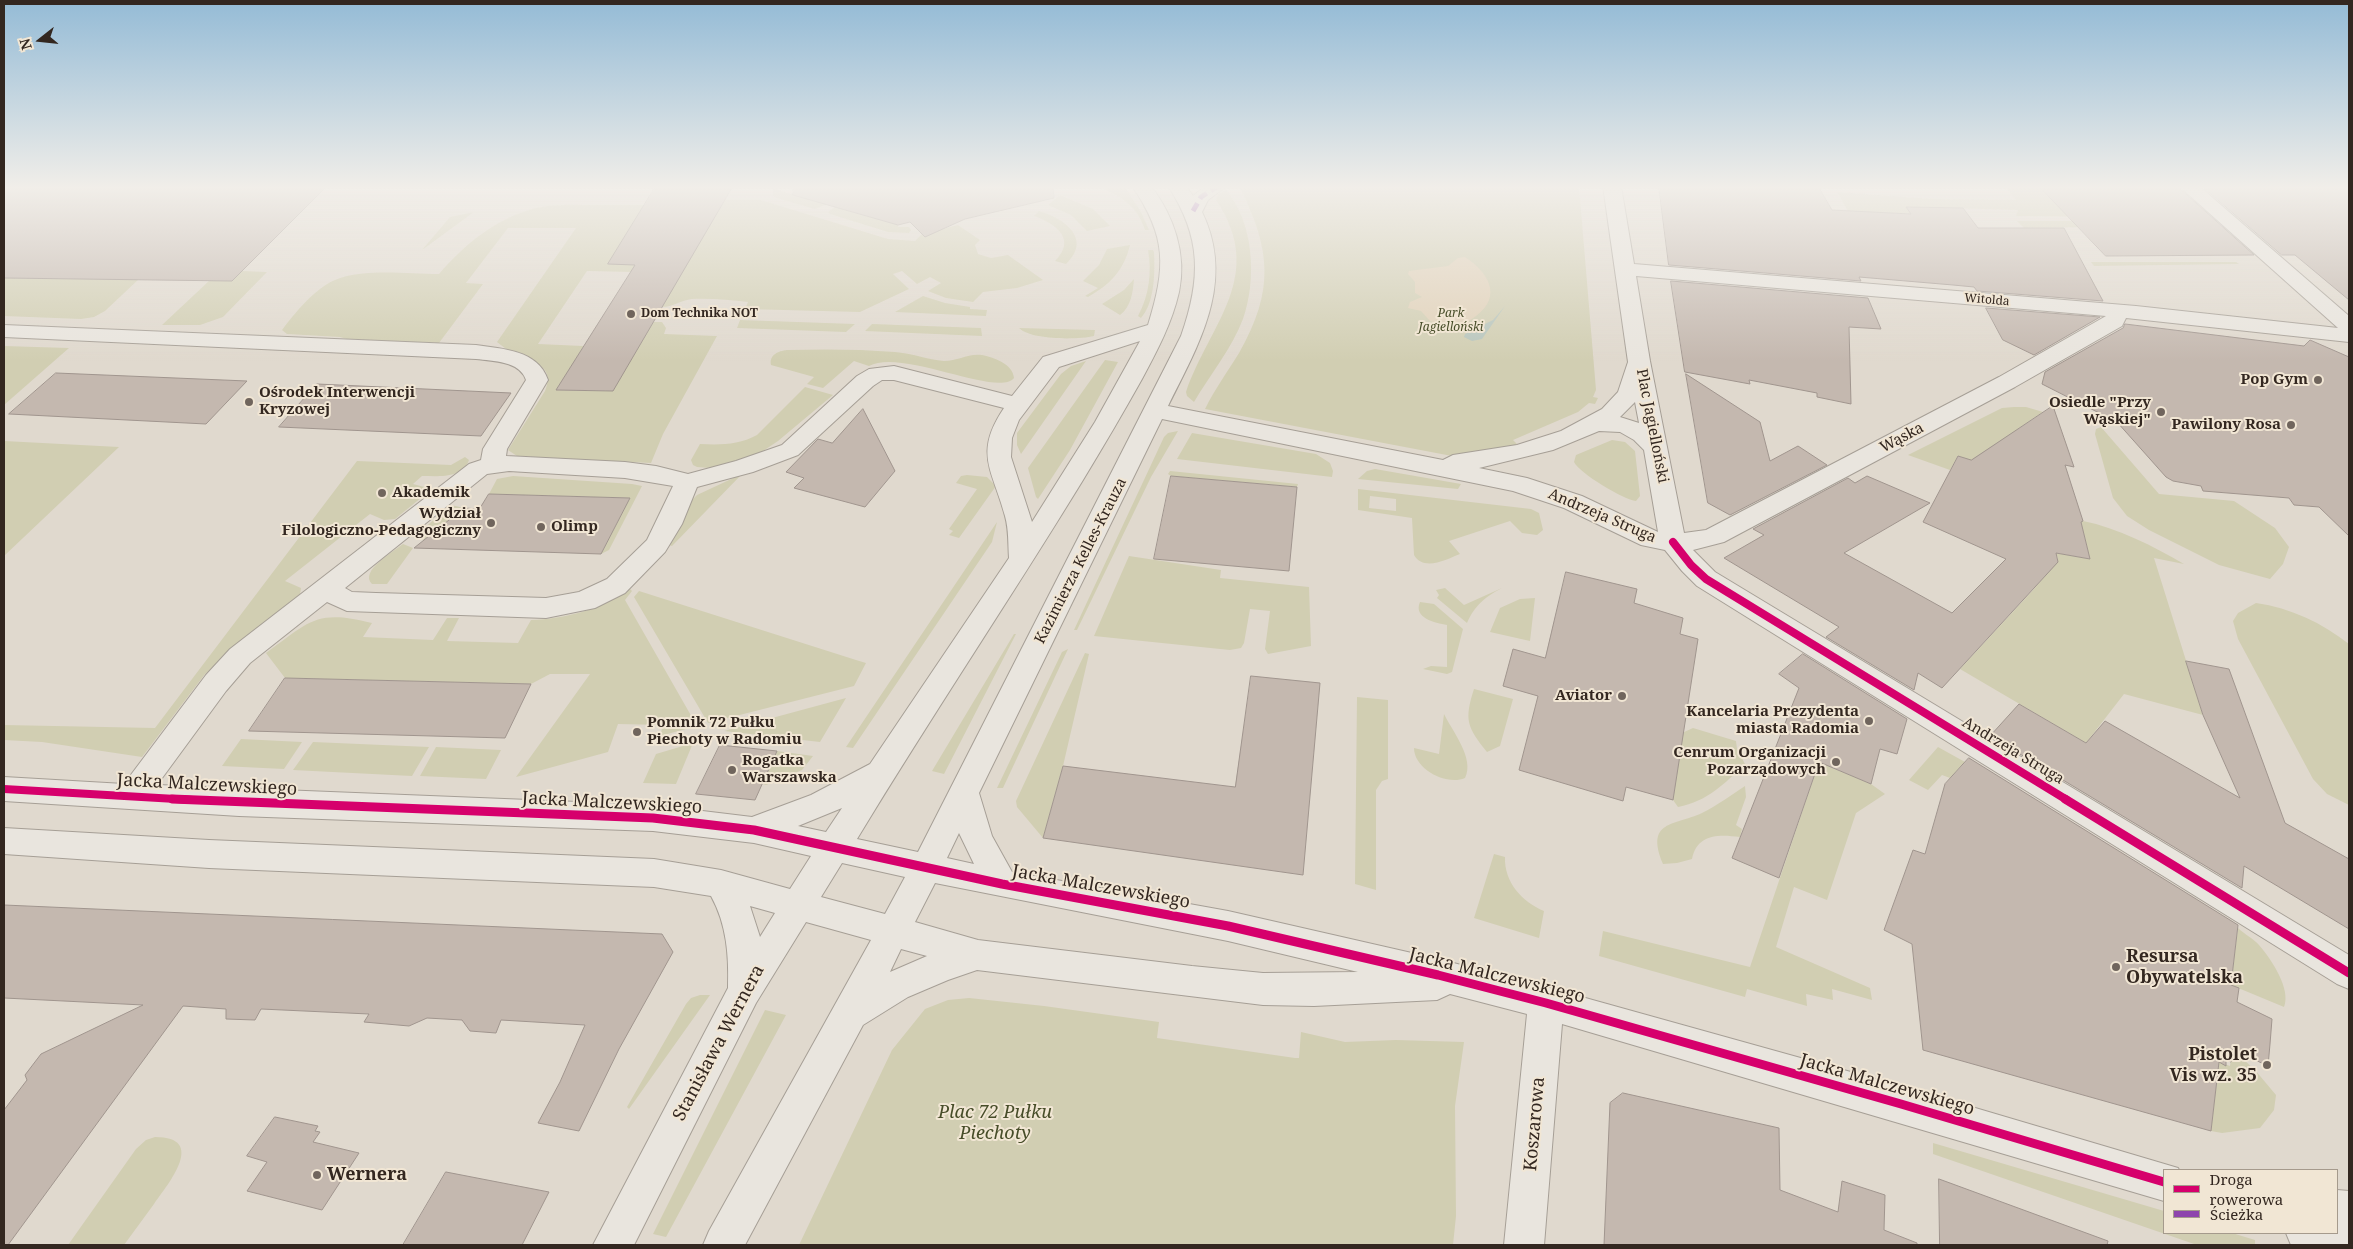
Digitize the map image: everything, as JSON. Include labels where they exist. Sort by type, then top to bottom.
[{"type":"street","points":[[835,847],[882,771],[1022,559],[1107,422],[1157,329],[1169,292],[1172,272],[1169,244]]},
{"type":"street","name":"Kazimierza Kelles-Krauza","points":[[891,932],[926,868],[1192,336],[1206,290],[1206,252],[1204,244]]},
{"type":"street","name":"Plac Jagielloński","points":[[1620,244],[1639,361],[1673,542]]},
{"type":"street","points":[[2255,244],[2349,327]]},
{"type":"street","name":"Witolda","points":[[1624,269],[2118,310],[2349,336]]},
{"type":"street","name":"Wąska","points":[[1673,542],[1698,542],[1715,536],[2007,382],[2114,321],[2118,310]]},
{"type":"street","points":[[1022,559],[1022,533],[999,459],[998,448],[1000,437],[1018,405],[1051,362],[1157,329]]},
{"type":"street","points":[[4,331],[476,352],[513,359],[531,367],[536,374],[537,380],[495,450],[492,466]]},
{"type":"street","name":"Plac Jagielloński","points":[[1417,462],[1440,463],[1483,460],[1560,440],[1592,425],[1616,409],[1624,401],[1635,379],[1639,361]]},
{"type":"street","points":[[132,796],[216,683],[240,656],[472,473],[492,466],[519,464],[624,470],[671,477],[687,482],[744,468],[790,450],[865,381],[877,374],[894,373],[1018,405]]},
{"type":"street","name":"Andrzeja Struga","points":[[1156,411],[1417,462],[1554,494],[1650,539],[1673,542],[1691,565],[1706,579],[2349,973]]},
{"type":"street","points":[[1592,425],[1616,422],[1626,425],[1643,435],[1656,449]]},
{"type":"street","points":[[1554,494],[1546,477],[1544,456],[1560,440]]},
{"type":"street","points":[[326,589],[348,600],[376,603],[546,608],[585,601],[616,586],[656,546],[669,524],[687,482]]},
{"type":"street","name":"Plac Jagielloński","points":[[1593,511],[1623,520],[1644,519],[1655,511],[1664,491]]},
{"type":"street","points":[[754,830],[822,804],[882,771]]},
{"type":"street","name":"Jacka Malczewskiego","points":[[4,788],[238,803],[644,817],[754,830],[1002,884],[1228,926],[1546,1002],[2163,1182]]},
{"type":"street","points":[[964,792],[978,839],[1002,884]]},
{"type":"street","name":"Jacka Malczewskiego","points":[[4,841],[209,854],[654,873],[721,884],[978,955],[1263,989],[1314,990],[1418,984],[1481,986]]},
{"type":"street","name":"Stanisława Wernera","points":[[612,1245],[744,992],[835,847]]},
{"type":"street","points":[[721,884],[731,899],[743,933],[746,962],[744,992]]},
{"type":"street","points":[[723,1245],[850,1014],[891,932]]},
{"type":"street","points":[[850,1014],[877,996],[912,977],[978,955]]},
{"type":"street","name":"Koszarowa","points":[[1524,1245],[1546,1002]]},
{"type":"street","points":[[2309,1234],[2338,1245]]},
{"type":"green space","points":[[469,244],[496,244],[466,283],[483,284],[439,343],[356,342],[340,337],[287,334],[282,330],[312,295],[335,280],[346,276],[372,273],[439,274]]},
{"type":"green space","points":[[565,244],[976,244],[978,254],[991,258],[1008,255],[1043,280],[1017,288],[983,292],[973,302],[946,298],[928,291],[941,283],[930,277],[917,284],[902,271],[893,274],[909,289],[860,312],[745,309],[748,302],[706,299],[692,299],[662,307],[631,272],[587,271],[538,344],[584,346],[556,390],[612,391],[653,322],[662,322],[666,328],[664,334],[717,336],[663,434],[651,463],[517,456],[508,450],[545,391],[548,382],[547,374],[539,365],[510,352],[497,342]]},
{"type":"green space","points":[[1064,244],[1077,244],[1077,246],[1074,255],[1066,264],[1055,261]]},
{"type":"green space","points":[[1234,244],[1249,244],[1251,269],[1250,287],[1243,319],[1227,351],[1194,402],[1187,396],[1186,392],[1229,299],[1235,276],[1236,252]]},
{"type":"green space","name":"Park Jagielloński","points":[[1262,244],[1584,244],[1596,390],[1593,397],[1598,398],[1595,404],[1589,403],[1578,412],[1513,440],[1520,447],[1452,456],[1205,409],[1239,353],[1259,309],[1263,289]]},
{"type":"green space","points":[[1130,245],[1124,262],[1115,276],[1096,292],[1088,297],[1085,296],[1098,288],[1083,281],[1099,265],[1107,249]]},
{"type":"green space","points":[[1148,250],[1153,250],[1154,252],[1153,286],[1149,304],[1141,318],[1138,316],[1149,284]]},
{"type":"green space","points":[[2091,262],[2236,262],[2239,264],[2094,266]]},
{"type":"green space","points":[[242,271],[267,272],[223,317],[200,325],[162,325],[210,280],[232,281]]},
{"type":"green space","points":[[4,278],[139,279],[105,311],[94,317],[81,319],[4,316]]},
{"type":"green space","points":[[1134,279],[1129,304],[1124,312],[1120,315],[1102,304],[1124,290]]},
{"type":"green space","points":[[923,296],[945,303],[970,307],[970,309],[987,310],[986,316],[895,312]]},
{"type":"green space","points":[[740,320],[855,324],[846,332],[737,328]]},
{"type":"green space","points":[[872,324],[981,328],[982,336],[865,331]]},
{"type":"green space","points":[[1019,328],[1095,330],[1094,336],[1055,338],[1033,335]]},
{"type":"green space","points":[[4,346],[69,348],[4,405]]},
{"type":"green space","points":[[841,349],[881,351],[944,361],[972,355],[982,355],[997,359],[1006,365],[1013,373],[1014,378],[1005,382],[989,382],[903,363],[884,362],[869,366],[854,361],[823,388],[807,384],[814,377],[771,365],[771,359],[775,354],[787,350]]},
{"type":"green space","points":[[1105,360],[1118,362],[1070,450],[1038,499],[1028,468]]},
{"type":"green space","points":[[1086,361],[1021,454],[1017,445],[1017,433],[1061,374],[1071,366]]},
{"type":"green space","points":[[805,387],[833,395],[778,441],[757,455],[710,468],[693,465],[691,460],[700,444],[729,444],[757,435]]},
{"type":"green space","points":[[2026,407],[2043,412],[2018,429],[2030,434],[2009,474],[1958,456],[1950,470],[1908,455],[2002,408]]},
{"type":"green space","points":[[2101,427],[2159,494],[2234,501],[2275,528],[2289,547],[2283,564],[2270,579],[2219,565],[2149,530],[2127,516],[2113,498],[2095,434],[2096,429]]},
{"type":"green space","points":[[1178,431],[1151,477],[1077,630],[1074,630],[1164,437],[1168,433]]},
{"type":"green space","points":[[1192,433],[1316,454],[1330,463],[1333,471],[1332,477],[1177,459]]},
{"type":"green space","points":[[1612,440],[1625,442],[1635,451],[1640,496],[1636,501],[1602,485],[1584,473],[1574,462],[1576,455]]},
{"type":"green space","points":[[4,441],[119,447],[4,556]]},
{"type":"green space","points":[[465,457],[469,460],[461,471],[442,476],[422,476],[413,484],[432,489],[395,519],[384,520],[370,514],[285,581],[301,588],[300,595],[205,674],[142,757],[42,742],[4,740],[4,725],[155,728],[357,461],[451,465]]},
{"type":"green space","points":[[1375,469],[1461,484],[1458,489],[1358,479],[1367,471]]},
{"type":"green space","points":[[1170,471],[1298,484],[1297,487],[1171,476],[1168,474]]},
{"type":"green space","points":[[742,474],[672,546],[669,545],[692,500],[697,495]]},
{"type":"green space","points":[[513,476],[642,486],[609,550],[601,554],[630,498],[489,494],[497,479]]},
{"type":"green space","points":[[961,476],[987,477],[996,486],[959,538],[949,535],[953,531],[949,529],[977,489],[956,483]]},
{"type":"green space","points":[[1358,489],[1531,509],[1539,513],[1543,530],[1537,535],[1522,533],[1510,521],[1449,541],[1460,554],[1436,563],[1424,563],[1414,555],[1412,518],[1358,510]],"holes":[[[1370,496],[1396,499],[1396,511],[1369,508]]]},
{"type":"green space","points":[[451,505],[464,508],[424,540],[415,536]]},
{"type":"green space","points":[[2083,521],[2135,538],[2184,564],[2154,558],[2203,715],[2124,694],[2086,743],[1960,669],[2034,589],[2058,559],[2056,553],[2090,559],[2081,522]]},
{"type":"green space","points":[[997,522],[992,542],[853,748],[846,747]]},
{"type":"green space","points":[[403,544],[413,548],[387,584],[372,584],[369,579],[373,568]]},
{"type":"green space","points":[[1129,556],[1221,570],[1220,578],[1309,587],[1311,646],[1268,654],[1265,649],[1270,611],[1250,609],[1244,643],[1241,648],[1230,650],[1094,636]]},
{"type":"green space","points":[[1445,588],[1464,605],[1502,588],[1481,602],[1473,611],[1467,623],[1437,598],[1439,595],[1436,590]]},
{"type":"green space","points":[[630,589],[632,591],[625,600],[697,726],[660,736],[663,725],[618,724],[608,752],[516,777],[590,674],[550,674],[531,684],[285,678],[266,653],[293,633],[314,621],[338,617],[372,623],[363,637],[433,640],[447,618],[459,618],[447,641],[518,643],[531,620],[557,618],[583,612],[608,602]]},
{"type":"green space","points":[[639,591],[866,663],[854,686],[708,723],[634,597]]},
{"type":"green space","points":[[1535,598],[1530,641],[1490,632],[1500,608],[1520,599]]},
{"type":"green space","points":[[1420,602],[1434,604],[1463,629],[1452,672],[1447,674],[1423,669],[1431,666],[1447,667],[1447,625],[1431,621],[1422,616],[1419,608]]},
{"type":"green space","points":[[2256,603],[2269,605],[2306,618],[2328,629],[2349,644],[2349,805],[2327,794],[2313,779],[2238,639],[2233,621],[2238,613]]},
{"type":"green space","points":[[1014,634],[1016,634],[944,774],[932,771]]},
{"type":"green space","points":[[1068,649],[1003,788],[997,788],[1062,652]]},
{"type":"green space","points":[[1085,653],[1089,654],[1063,766],[1043,838],[1017,807],[1016,801]]},
{"type":"green space","points":[[1474,689],[1513,699],[1500,746],[1487,752],[1475,736],[1469,723],[1469,708]]},
{"type":"green space","points":[[1357,697],[1388,700],[1388,779],[1382,781],[1376,790],[1376,890],[1355,884]]},
{"type":"green space","points":[[846,698],[820,742],[724,731]]},
{"type":"green space","points":[[1444,714],[1465,753],[1467,770],[1465,778],[1449,780],[1441,778],[1425,769],[1415,756],[1414,748],[1439,754]]},
{"type":"green space","points":[[1693,728],[1736,741],[1737,749],[1745,764],[1715,791],[1698,801],[1678,807],[1673,800],[1682,733]]},
{"type":"green space","points":[[241,739],[302,742],[284,769],[222,766]]},
{"type":"green space","points":[[313,742],[429,747],[412,776],[293,770]]},
{"type":"green space","points":[[693,743],[676,784],[643,783],[656,754]]},
{"type":"green space","points":[[436,747],[501,750],[486,779],[420,776]]},
{"type":"green space","points":[[1938,747],[1965,762],[1950,778],[1942,775],[1928,790],[1909,780]]},
{"type":"green space","points":[[777,751],[813,756],[802,770],[766,785],[763,784]]},
{"type":"green space","points":[[1819,762],[1871,784],[1885,794],[1856,813],[1827,900],[1794,887],[1776,947],[1870,988],[1872,1000],[1832,989],[1833,1000],[1806,994],[1807,1006],[1747,989],[1745,997],[1599,956],[1603,931],[1750,967]]},
{"type":"green space","points":[[1745,786],[1746,797],[1736,825],[1742,829],[1740,837],[1716,836],[1704,840],[1695,851],[1692,859],[1663,864],[1658,850],[1658,839],[1660,832],[1665,827],[1702,813]]},
{"type":"green space","points":[[1494,854],[1505,857],[1505,866],[1511,883],[1522,897],[1544,911],[1539,938],[1474,918]]},
{"type":"green space","points":[[2238,928],[2257,943],[2274,966],[2283,983],[2285,992],[2284,1007],[2231,985]]},
{"type":"green space","points":[[700,995],[710,995],[629,1109],[627,1107],[686,1004],[691,998]]},
{"type":"green space","name":"Plac 72 Pułku Piechoty","points":[[969,998],[1159,1022],[1157,1038],[1295,1058],[1299,1058],[1301,1032],[1345,1042],[1396,1040],[1464,1042],[1455,1106],[1456,1216],[1453,1245],[799,1245],[892,1050],[925,1009],[948,1000]]},
{"type":"green space","points":[[765,1010],[786,1015],[666,1237],[653,1234]]},
{"type":"green space","points":[[2232,1049],[2255,1070],[2276,1095],[2274,1110],[2260,1128],[2222,1133],[2211,1131],[2219,1062],[2230,1066]]},
{"type":"green space","points":[[155,1137],[171,1139],[179,1145],[181,1153],[180,1163],[168,1185],[124,1245],[68,1245],[136,1149],[146,1140]]},
{"type":"green space","points":[[1933,1143],[2163,1211],[2163,1233],[1933,1154]]},
{"type":"green space","points":[[2165,1234],[2235,1234],[2255,1240],[2255,1245],[2197,1245]]},
{"type":"sand","points":[[1465,257],[1486,277],[1489,285],[1489,300],[1476,316],[1452,329],[1430,321],[1421,311],[1408,308],[1410,302],[1422,297],[1415,293],[1415,282],[1408,274],[1409,271],[1448,266],[1458,258]]},
{"type":"shaded area","points":[[1505,306],[1482,339],[1472,341],[1464,337],[1465,334],[1493,320]]},
{"type":"building","points":[[4,244],[269,244],[232,281],[4,278]]},
{"type":"building","name":"Dom Technika NOT","points":[[620,244],[699,244],[613,391],[556,390],[635,265],[608,264]]},
{"type":"building","points":[[1666,244],[2073,244],[2103,301],[1977,291],[1974,287],[1859,277],[1861,281],[1669,265]]},
{"type":"building","points":[[2095,244],[2242,244],[2254,255],[2106,256]]},
{"type":"building","points":[[2270,244],[2349,244],[2349,300],[2295,255],[2282,255]]},
{"type":"building","points":[[1671,281],[1868,298],[1881,329],[1849,327],[1851,404],[1817,397],[1817,393],[1749,380],[1750,384],[1685,372]]},
{"type":"building","points":[[1986,308],[2100,317],[2034,355],[2003,340]]},
{"type":"building","points":[[2125,324],[2304,346],[2310,340],[2349,357],[2349,536],[2319,507],[2294,505],[2289,498],[2203,491],[2201,486],[2173,481],[2166,477],[2117,422],[2042,384],[2045,372],[2123,328]]},
{"type":"building","points":[[56,373],[247,381],[206,424],[9,414]]},
{"type":"building","points":[[1686,374],[1760,422],[1770,461],[1798,446],[1827,465],[1730,515],[1708,503]]},
{"type":"building","points":[[317,384],[511,393],[481,436],[279,427]]},
{"type":"building","points":[[2053,406],[2074,467],[2065,465],[2083,521],[2081,522],[2090,559],[2056,553],[2058,562],[1942,688],[1918,673],[1914,690],[1826,637],[1839,627],[1724,558],[1764,535],[1753,529],[1848,478],[1855,483],[1867,476],[1930,503],[1844,553],[1952,613],[2006,559],[1923,522],[1958,456],[1971,460]]},
{"type":"building","points":[[863,409],[895,471],[865,507],[794,488],[804,478],[786,472],[818,439],[832,443]]},
{"type":"building","points":[[1171,476],[1297,487],[1289,571],[1154,559]]},
{"type":"building","name":"Olimp","points":[[489,494],[630,498],[601,554],[414,548],[464,508],[479,509]]},
{"type":"building","points":[[1566,572],[1637,589],[1634,603],[1683,618],[1680,634],[1698,639],[1673,800],[1626,787],[1623,801],[1519,770],[1538,696],[1503,686],[1513,649],[1545,658]]},
{"type":"building","points":[[1803,654],[1907,719],[1897,754],[1880,749],[1871,784],[1819,762],[1779,878],[1732,858],[1799,688],[1779,674]]},
{"type":"building","points":[[2186,661],[2229,669],[2285,823],[2349,859],[2349,929],[2244,866],[2242,888],[1990,736],[2019,704],[2086,743],[2105,721],[2240,798],[2203,715]]},
{"type":"building","points":[[1251,676],[1320,683],[1303,875],[1043,838],[1063,766],[1235,787]]},
{"type":"building","points":[[285,678],[531,684],[505,738],[249,731]]},
{"type":"building","points":[[720,745],[777,751],[755,800],[696,794]]},
{"type":"building","points":[[1969,758],[2238,925],[2231,985],[2239,988],[2237,1002],[2272,1019],[2268,1066],[2232,1049],[2231,1062],[2226,1060],[2226,1066],[2219,1062],[2211,1131],[1923,1050],[1912,944],[1884,930],[1913,850],[1925,854],[1945,784]]},
{"type":"building","points":[[4,905],[662,934],[673,952],[619,1049],[579,1131],[538,1123],[560,1082],[585,1025],[501,1020],[496,1033],[470,1031],[462,1020],[427,1018],[409,1026],[364,1022],[369,1014],[261,1009],[255,1020],[226,1019],[226,1009],[183,1006],[8,1245],[4,1245],[4,1110],[27,1080],[25,1075],[41,1054],[143,1005],[4,998]]},
{"type":"building","points":[[1623,1093],[1779,1128],[1780,1190],[1838,1212],[1842,1181],[1885,1195],[1884,1230],[1917,1243],[1917,1245],[1604,1245],[1610,1103]]},
{"type":"building","points":[[275,1117],[318,1126],[315,1131],[320,1132],[313,1142],[359,1153],[322,1210],[247,1191],[267,1162],[247,1156]]},
{"type":"building","points":[[446,1172],[549,1192],[522,1245],[403,1245]]},
{"type":"building","points":[[1939,1179],[2108,1241],[2107,1245],[1940,1245]]},
{"type":"cycle path","points":[[1673,542],[1691,565],[1706,579],[2349,973]]},
{"type":"cycle path","points":[[4,789],[239,803],[653,818],[754,830],[1002,884],[1228,926],[1438,975],[1546,1003],[1901,1104],[2163,1182]]},
{"type":"place","name":"Dom Technika NOT","points":[[631,314]]},
{"type":"place","name":"Pop Gym","points":[[2318,380]]},
{"type":"place","name":"Ośrodek Interwencji Kryzowej","points":[[249,402]]},
{"type":"place","name":"Osiedle \"Przy Wąskiej\"","points":[[2161,412]]},
{"type":"place","name":"Pawilony Rosa","points":[[2291,425]]},
{"type":"place","name":"Akademik","points":[[382,493]]},
{"type":"place","name":"Wydział Filologiczno-Pedagogiczny","points":[[491,523]]},
{"type":"place","name":"Olimp","points":[[541,527]]},
{"type":"place","name":"Aviator","points":[[1622,696]]},
{"type":"place","name":"Kancelaria Prezydenta miasta Radomia","points":[[1869,721]]},
{"type":"place","name":"Pomnik 72 Pułku Piechoty w Radomiu","points":[[637,732]]},
{"type":"place","name":"Cenrum Organizacji Pozarządowych","points":[[1836,762]]},
{"type":"place","name":"Rogatka Warszawska","points":[[732,770]]},
{"type":"place","name":"Resursa Obywatelska","points":[[2116,967]]},
{"type":"place","name":"Pistolet Vis wz. 35","points":[[2267,1065]]},
{"type":"place","name":"Wernera","points":[[317,1175]]}]
